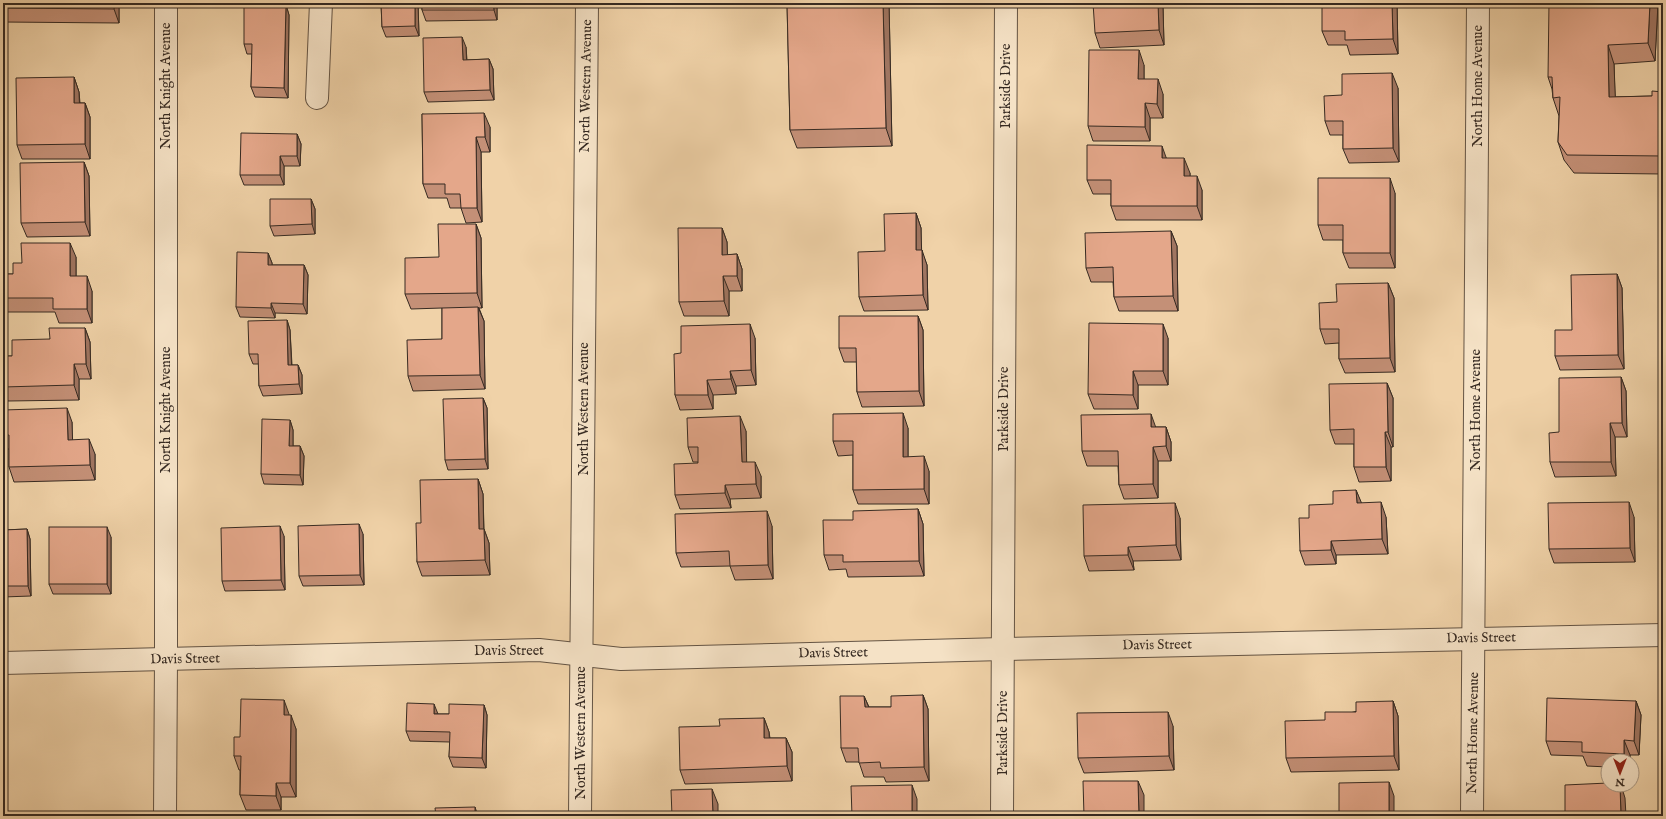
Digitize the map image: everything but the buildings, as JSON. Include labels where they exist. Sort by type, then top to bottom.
[{"type":"street","name":"North Knight Avenue","points":[[165,816],[166,3]]},
{"type":"street","points":[[318,98],[321,3]]},
{"type":"street","name":"North Western Avenue","points":[[580,816],[587,3]]},
{"type":"street","name":"Parkside Drive","points":[[1002,816],[1006,3]]},
{"type":"street","name":"North Home Avenue","points":[[1472,816],[1478,3]]},
{"type":"street","name":"Davis Street","points":[[3,663],[539,650],[621,659],[1003,649],[1663,635]]}]
